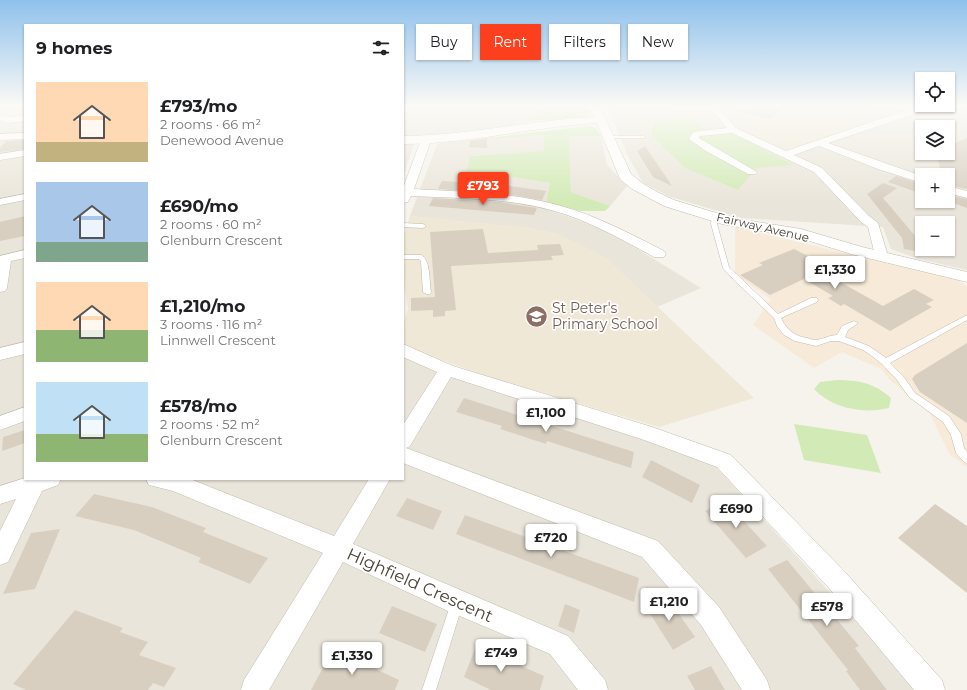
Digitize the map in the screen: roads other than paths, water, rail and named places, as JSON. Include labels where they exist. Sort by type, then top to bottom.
[{"type":"street","points":[[404,140],[432,139]]},
{"type":"street","name":"Fairway Avenue","points":[[609,139],[625,176],[634,185],[678,206],[758,227],[794,232],[881,256],[967,277]]},
{"type":"street","points":[[694,139],[709,149],[752,172]]},
{"type":"street","points":[[752,139],[818,170],[865,219],[874,226],[881,256]]},
{"type":"street","points":[[784,155],[835,139]]},
{"type":"street","points":[[426,140],[405,196],[484,197],[541,204],[577,214],[613,230],[659,254]]},
{"type":"street","points":[[821,144],[915,178]]},
{"type":"street","points":[[0,157],[24,153]]},
{"type":"street","points":[[955,191],[967,195]]},
{"type":"street","points":[[0,202],[24,197]]},
{"type":"street","points":[[0,288],[3,259],[24,254]]},
{"type":"street","points":[[0,354],[24,348]]},
{"type":"street","points":[[404,350],[447,370],[652,435],[724,461],[836,578],[932,690]]},
{"type":"street","points":[[404,439],[447,370]]},
{"type":"street","points":[[0,423],[24,414]]},
{"type":"street","points":[[404,455],[650,549],[710,616],[757,690]]},
{"type":"street","name":"Highfield Crescent","points":[[162,480],[175,482],[339,549],[457,602],[559,645],[595,690]]},
{"type":"street","points":[[254,690],[379,480]]},
{"type":"street","points":[[0,495],[43,481]]},
{"type":"street","points":[[0,554],[43,481]]},
{"type":"lane","points":[[715,216],[714,224],[726,268],[776,317],[787,333],[798,339],[816,343],[831,338],[840,338],[866,348],[885,362],[900,378],[912,395],[946,419],[956,434],[959,450],[967,460]]},
{"type":"lane","points":[[404,225],[423,226]]},
{"type":"lane","points":[[404,257],[421,257],[424,261],[427,292]]},
{"type":"lane","points":[[776,317],[814,300]]},
{"type":"lane","points":[[885,362],[967,317]]},
{"type":"lane","points":[[840,338],[845,328],[854,323]]},
{"type":"lane","points":[[429,690],[457,602]]},
{"type":"place","name":"St Peter's Primary School","points":[[537,316]]}]
